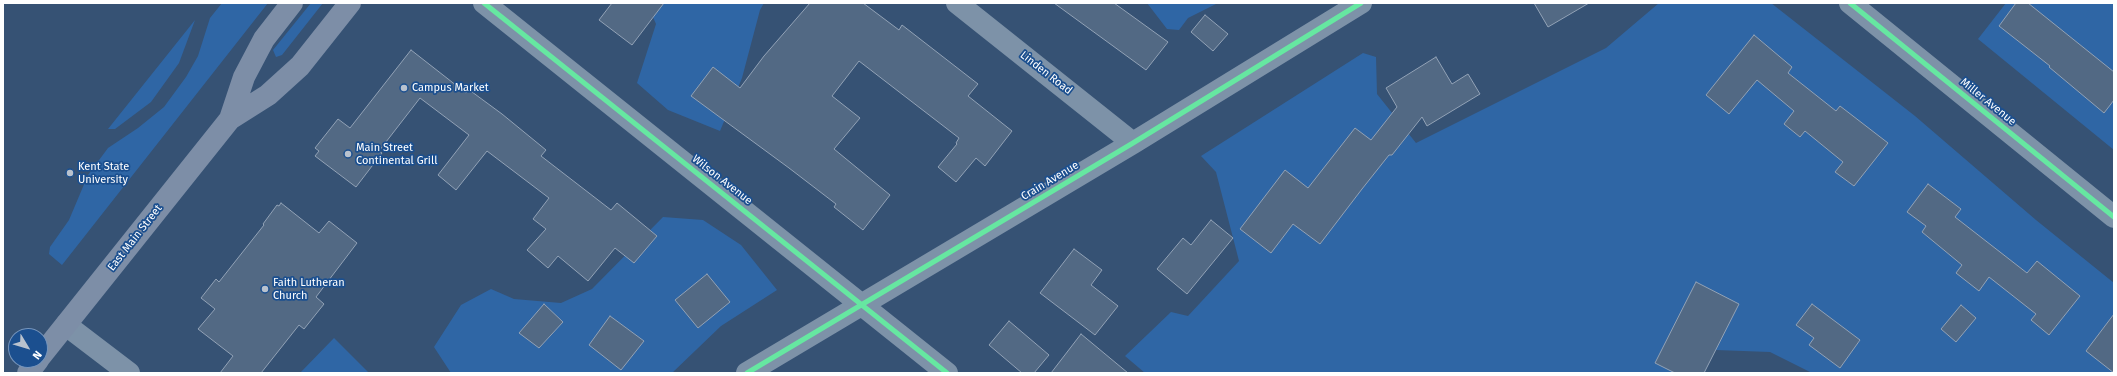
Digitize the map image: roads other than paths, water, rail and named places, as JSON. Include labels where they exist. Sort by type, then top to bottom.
[{"type":"main road","name":"East Main Street","points":[[230,119],[244,77],[260,45],[292,3]]},
{"type":"main road","name":"East Main Street","points":[[48,347],[230,119],[268,95],[300,66],[350,3]]},
{"type":"street","name":"Wilson Avenue","points":[[484,3],[947,373]]},
{"type":"street","name":"Linden Road","points":[[958,3],[1133,143]]},
{"type":"street","name":"Crain Avenue","points":[[747,373],[1133,143],[1361,3]]},
{"type":"street","name":"Miller Avenue","points":[[1850,3],[2114,217]]},
{"type":"street","points":[[66,325],[129,373]]},
{"type":"place","name":"Campus Market","points":[[404,88]]},
{"type":"place","name":"Main Street Continental Grill","points":[[348,154]]},
{"type":"place","name":"Kent State University","points":[[70,173]]},
{"type":"place","name":"Faith Lutheran Church","points":[[265,289]]}]
